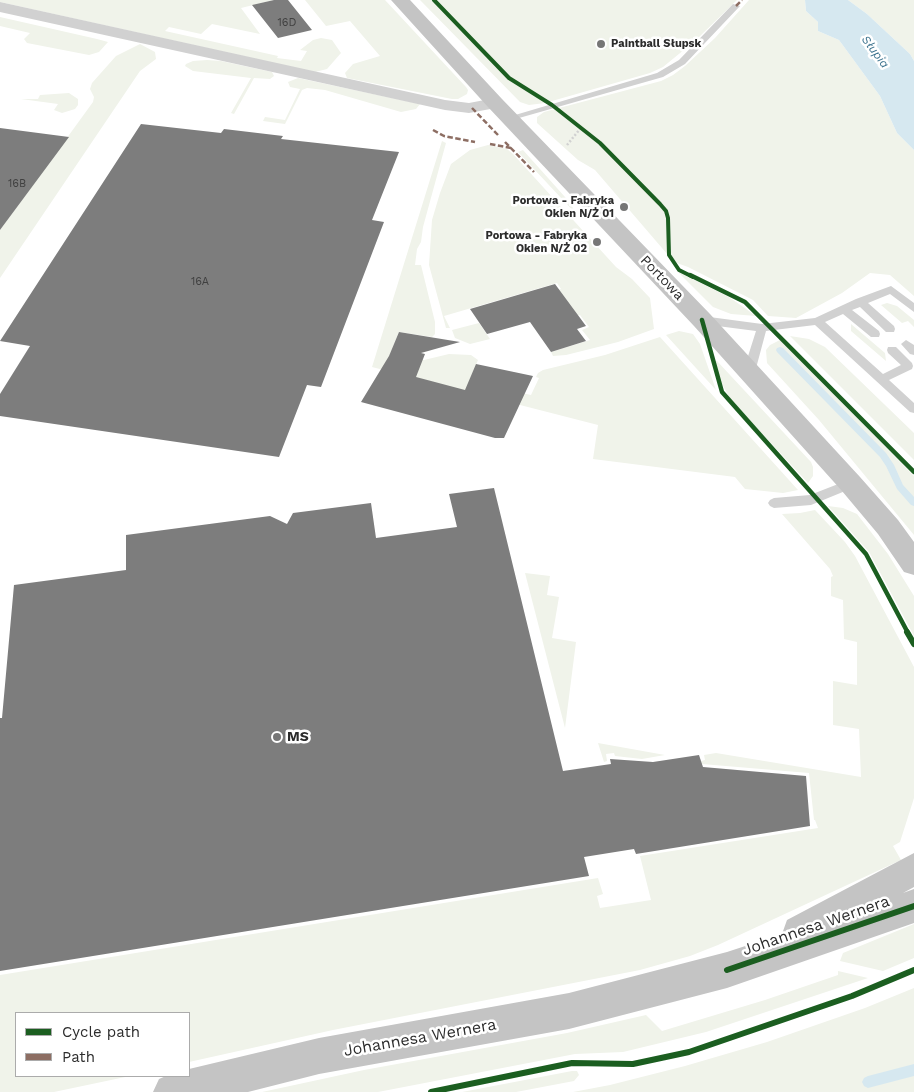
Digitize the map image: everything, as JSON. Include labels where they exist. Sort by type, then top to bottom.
[{"type":"main road","name":"Portowa","points":[[400,0],[702,320],[851,484],[888,527],[914,564]]},
{"type":"main road","name":"Johannesa Wernera","points":[[727,970],[914,869]]},
{"type":"main road","name":"Johannesa Wernera","points":[[172,1092],[319,1056],[568,1011],[727,970],[914,906]]},
{"type":"street","points":[[0,7],[453,106],[502,110]]},
{"type":"lane","points":[[502,110],[660,75],[682,62],[736,6]]},
{"type":"lane","points":[[702,320],[762,328],[817,321],[890,289],[914,309]]},
{"type":"lane","points":[[860,301],[890,328]]},
{"type":"lane","points":[[844,309],[875,334]]},
{"type":"lane","points":[[817,321],[883,378],[914,409]]},
{"type":"lane","points":[[749,372],[762,328]]},
{"type":"lane","points":[[883,378],[911,365],[892,350]]},
{"type":"lane","points":[[774,503],[811,500],[851,484]]},
{"type":"path","points":[[564,150],[580,129]]},
{"type":"shaded area","points":[[0,0],[274,0],[241,8],[260,34],[212,24],[201,34],[169,27],[165,31],[278,56],[277,58],[301,61],[307,51],[300,50],[313,40],[321,38],[332,40],[341,53],[327,69],[315,72],[0,2]]},
{"type":"shaded area","points":[[305,0],[385,0],[466,87],[468,90],[467,94],[458,99],[452,99],[347,78],[345,73],[353,64],[380,56],[350,21],[326,26]]},
{"type":"shaded area","name":"Paintball Słupsk","points":[[420,0],[737,0],[696,40],[663,67],[650,73],[545,103],[529,105],[520,102]]},
{"type":"shaded area","points":[[749,0],[805,0],[806,11],[818,22],[818,31],[839,40],[880,96],[897,133],[914,150],[914,296],[890,275],[870,273],[842,293],[796,318],[768,316],[753,300],[688,267],[674,262],[595,170],[578,160],[537,123],[537,117],[544,112],[661,81],[673,75],[715,38]]},
{"type":"shaded area","points":[[848,0],[914,0],[914,61],[910,54],[867,14]]},
{"type":"shaded area","points":[[0,17],[108,42],[99,52],[89,55],[27,43],[24,39],[30,33],[0,26]]},
{"type":"shaded area","points":[[140,44],[155,52],[156,59],[140,71],[0,278],[0,230],[93,102],[94,97],[90,89],[92,83],[116,56]]},
{"type":"shaded area","points":[[193,61],[221,61],[272,72],[274,76],[270,79],[254,78],[234,114],[231,113],[251,78],[193,71],[185,66]]},
{"type":"shaded area","points":[[298,78],[420,104],[416,109],[401,112],[325,90],[307,88],[302,90],[285,124],[263,121],[265,117],[285,120],[300,89],[290,87],[288,82]]},
{"type":"shaded area","points":[[69,93],[78,99],[78,105],[75,109],[62,113],[54,110],[58,104],[21,99],[38,99],[40,95]]},
{"type":"shaded area","points":[[442,141],[446,143],[423,227],[421,242],[417,249],[415,265],[421,265],[435,322],[435,334],[432,337],[399,332],[390,354],[424,360],[449,354],[471,355],[478,360],[469,381],[531,395],[539,378],[536,377],[543,370],[605,355],[660,337],[798,490],[783,493],[745,489],[735,477],[593,459],[598,425],[372,367]]},
{"type":"shaded area","points":[[488,145],[507,149],[513,154],[616,267],[632,279],[650,298],[654,329],[618,342],[566,355],[553,356],[551,352],[590,340],[582,330],[589,327],[580,315],[572,317],[555,291],[561,289],[557,283],[444,316],[450,328],[446,328],[429,265],[432,220],[451,164],[470,150]]},
{"type":"shaded area","points":[[523,150],[565,197],[578,215],[518,152]]},
{"type":"shaded area","points":[[678,272],[729,297],[756,316],[731,314],[713,307]]},
{"type":"shaded area","points":[[887,303],[897,306],[914,320],[914,327],[908,321],[902,323],[881,305]]},
{"type":"shaded area","points":[[479,323],[490,339],[470,344],[455,338],[452,330]]},
{"type":"shaded area","points":[[851,324],[885,353],[886,361],[851,331]]},
{"type":"shaded area","points":[[679,331],[693,334],[700,344],[716,390],[666,335]]},
{"type":"shaded area","points":[[790,336],[809,339],[825,347],[914,433],[914,460]]},
{"type":"shaded area","points":[[780,340],[914,476],[914,535],[819,420],[767,363],[766,350],[770,345]]},
{"type":"shaded area","points":[[715,361],[811,462],[813,476],[808,483],[731,400],[721,382]]},
{"type":"shaded area","points":[[828,506],[843,508],[857,514],[888,554],[914,596],[914,636],[869,552]]},
{"type":"shaded area","points":[[815,510],[845,542],[855,556],[914,667],[914,798],[900,842],[893,846],[901,860],[718,945],[690,956],[640,970],[333,1030],[190,1062],[190,1012],[15,1012],[15,1077],[125,1077],[54,1092],[0,1092],[0,975],[598,878],[603,894],[597,896],[600,908],[651,900],[640,856],[818,828],[814,820],[809,773],[702,764],[701,761],[705,760],[704,755],[716,753],[861,777],[859,729],[833,725],[833,681],[857,685],[857,642],[844,639],[843,600],[831,596],[831,577],[833,576],[830,569],[782,514]]},
{"type":"shaded area","points":[[525,573],[550,576],[547,595],[559,597],[552,638],[576,642],[565,728]]},
{"type":"shaded area","points":[[598,743],[665,755],[642,759],[615,756],[614,753],[606,754],[607,761],[604,762]]},
{"type":"shaded area","points":[[914,924],[914,958],[883,971],[840,961],[843,953]]},
{"type":"shaded area","points":[[838,971],[868,978],[706,1032],[623,1052],[575,1054],[378,1092],[262,1092],[364,1070],[567,1033],[646,1015],[662,1031],[765,1000],[838,975]]},
{"type":"shaded area","points":[[914,988],[914,1092],[573,1092],[610,1085],[685,1066],[767,1042],[865,1008]]},
{"type":"shaded area","points":[[577,1071],[579,1075],[574,1081],[516,1092],[462,1092]]},
{"type":"water","name":"Słupia","points":[[805,0],[848,0],[867,14],[910,54],[914,61],[914,150],[897,133],[880,96],[839,40],[818,31],[818,22],[806,11]]},
{"type":"building","points":[[274,0],[288,0],[312,30],[278,38],[252,5]]},
{"type":"building","points":[[141,124],[221,133],[224,129],[283,136],[281,139],[399,152],[372,220],[384,222],[321,387],[307,385],[279,457],[0,416],[0,394],[30,346],[0,341]]},
{"type":"building","points":[[0,128],[69,137],[0,230]]},
{"type":"building","points":[[555,284],[586,326],[577,329],[586,341],[551,352],[530,322],[487,334],[470,309]]},
{"type":"building","points":[[399,332],[460,342],[421,353],[425,354],[416,377],[465,390],[476,364],[533,376],[504,438],[495,438],[361,402],[389,356]]},
{"type":"building","name":"MS","points":[[494,488],[563,771],[611,764],[610,759],[653,762],[699,755],[703,767],[806,776],[810,826],[636,854],[634,849],[584,857],[589,876],[0,971],[0,718],[2,718],[14,585],[126,570],[126,535],[270,516],[287,524],[293,513],[371,503],[376,538],[457,527],[449,494]]},
{"type":"waterway","points":[[780,350],[883,455],[900,487],[914,503]]},
{"type":"waterway","points":[[868,1082],[914,1070]]},
{"type":"marked path","points":[[736,6],[742,0]]},
{"type":"marked path","points":[[472,108],[498,135]]},
{"type":"marked path","points":[[433,130],[444,136],[475,142]]},
{"type":"marked path","points":[[505,142],[534,172]]},
{"type":"marked path","points":[[490,144],[511,148]]},
{"type":"cycle path","points":[[434,0],[509,78],[552,105],[600,143],[660,204],[666,211],[668,218],[669,255],[679,270],[745,302],[914,472]]},
{"type":"cycle path","points":[[702,320],[722,392],[866,554],[914,644]]},
{"type":"cycle path","points":[[727,970],[914,906]]},
{"type":"cycle path","points":[[431,1092],[572,1063],[633,1064],[689,1052],[852,996],[914,970]]},
{"type":"place","name":"Paintball Słupsk","points":[[601,44]]},
{"type":"place","name":"Portowa - Fabryka Okien N/Ż 01","points":[[624,207]]},
{"type":"place","name":"Portowa - Fabryka Okien N/Ż 02","points":[[597,242]]},
{"type":"place","name":"MS","points":[[277,737]]}]
